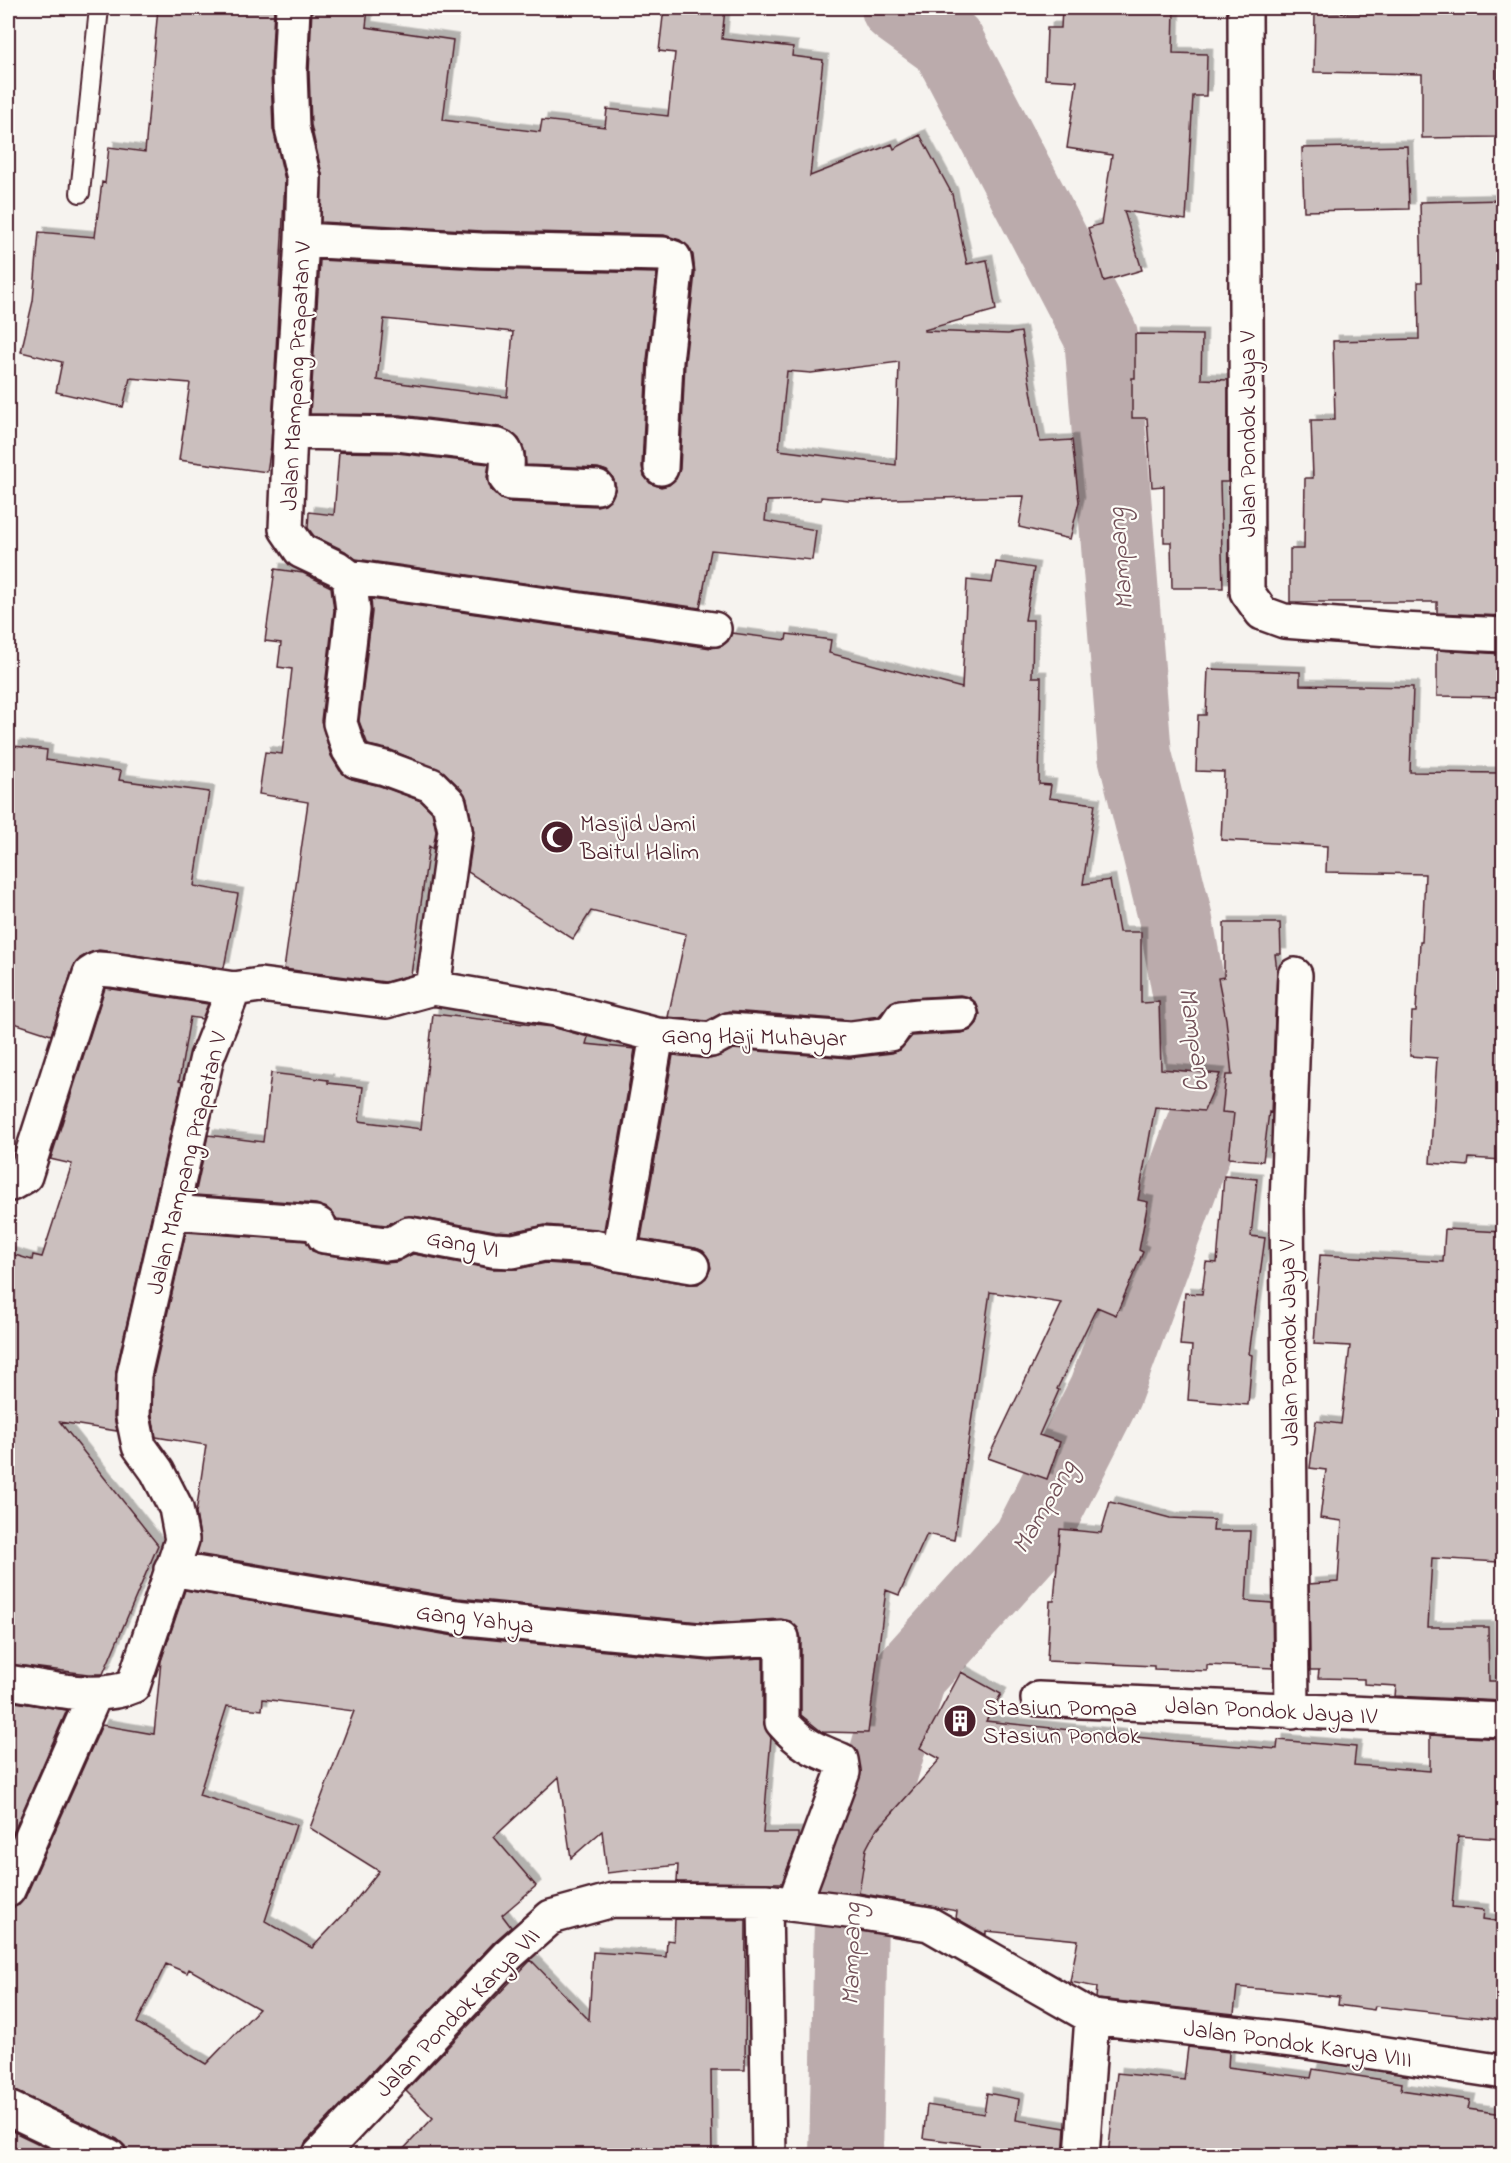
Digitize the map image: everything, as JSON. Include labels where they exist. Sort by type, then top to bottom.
[{"type":"street","name":"Jalan Mampang Prapatan V","points":[[293,8],[290,72],[292,128],[304,178],[286,529],[300,551],[349,576],[714,629]]},
{"type":"street","name":"Jalan Pondok Jaya V","points":[[1245,8],[1247,592],[1262,613],[1284,621],[1503,635]]},
{"type":"street","points":[[302,240],[481,250],[663,254],[674,258],[676,271],[666,361],[661,468]]},
{"type":"street","points":[[290,432],[398,434],[498,446],[507,453],[506,478],[510,483],[597,487]]},
{"type":"street","points":[[8,1183],[11,1184],[25,1176],[90,974],[98,969],[234,989],[260,985],[386,1001],[433,988],[455,830],[449,803],[431,785],[385,768],[356,761],[349,750],[340,723],[352,610],[349,576]]},
{"type":"street","name":"Jalan Pondok Jaya V","points":[[1292,1712],[1287,1206],[1295,975]]},
{"type":"street","name":"Gang Haji Muhayar","points":[[433,988],[556,1009],[657,1035],[711,1040],[729,1030],[850,1039],[890,1034],[901,1018],[961,1014]]},
{"type":"street","name":"Jalan Mampang Prapatan V","points":[[8,1682],[95,1694],[118,1692],[133,1686],[182,1540],[176,1508],[157,1471],[139,1446],[133,1418],[134,1375],[207,1057],[234,989]]},
{"type":"street","points":[[619,1254],[657,1035]]},
{"type":"street","name":"Gang VI","points":[[172,1212],[315,1223],[319,1225],[324,1236],[386,1244],[393,1243],[409,1234],[468,1247],[494,1250],[513,1251],[544,1244],[558,1244],[594,1247],[619,1254],[692,1266]]},
{"type":"street","name":"Gang Yahya","points":[[171,1569],[466,1618],[710,1642],[782,1638],[782,1722],[792,1735],[807,1746],[841,1760],[843,1765],[843,1772],[789,1904]]},
{"type":"street","points":[[8,1890],[95,1694]]},
{"type":"street","name":"Jalan Pondok Jaya IV","points":[[1038,1699],[1503,1720]]},
{"type":"street","name":"Jalan Pondok Karya VII","points":[[319,2156],[508,1954],[551,1917],[613,1900],[789,1904],[930,1923],[1092,2017]]},
{"type":"street","points":[[769,2156],[789,1904]]},
{"type":"street","points":[[1082,2156],[1092,2017]]},
{"type":"street","name":"Jalan Pondok Karya VIII","points":[[1092,2017],[1301,2041],[1503,2072]]},
{"type":"street","points":[[8,2108],[109,2156]]},
{"type":"lane","points":[[80,193],[99,8]]},
{"type":"building","points":[[158,8],[274,8],[271,73],[273,129],[285,180],[271,446],[267,472],[179,460],[190,383],[130,378],[123,407],[56,392],[62,362],[21,352],[33,301],[39,232],[95,237],[109,147],[145,152]]},
{"type":"building","points":[[312,8],[368,8],[366,27],[453,40],[443,120],[540,132],[542,120],[605,127],[607,109],[668,116],[675,53],[659,51],[664,8],[725,8],[722,39],[793,47],[792,56],[823,60],[810,176],[892,144],[894,149],[920,135],[952,194],[967,264],[987,260],[996,310],[924,331],[1008,334],[1021,332],[1040,442],[1072,440],[1079,502],[1070,539],[1019,527],[1024,496],[849,500],[821,497],[821,500],[767,501],[765,521],[816,530],[812,560],[711,550],[700,608],[356,559],[314,536],[308,528],[309,512],[334,515],[339,452],[397,453],[489,464],[487,477],[491,490],[501,499],[509,502],[597,506],[605,504],[612,498],[616,487],[607,471],[598,468],[526,465],[525,452],[519,439],[500,427],[400,415],[310,414],[320,260],[480,269],[657,273],[647,360],[642,467],[644,476],[650,483],[661,487],[669,485],[676,479],[680,469],[685,362],[695,273],[693,255],[689,247],[680,240],[664,235],[482,231],[321,222],[322,174],[311,125],[309,72]],"holes":[[[384,319],[513,332],[507,397],[377,380]],[[899,362],[896,465],[779,450],[787,371],[811,373]]]},
{"type":"building","points":[[1062,8],[1174,8],[1173,53],[1207,54],[1206,96],[1193,96],[1186,220],[1124,211],[1142,270],[1104,281],[1088,228],[1101,224],[1112,155],[1067,148],[1077,81],[1045,79],[1047,28],[1061,28]]},
{"type":"building","points":[[1410,9],[1463,9],[1503,16],[1503,63],[1498,62],[1498,137],[1422,138],[1422,74],[1314,72],[1315,12],[1410,14]]},
{"type":"building","points":[[1407,146],[1409,209],[1304,211],[1302,148]]},
{"type":"building","points":[[1503,200],[1503,616],[1437,613],[1437,602],[1290,602],[1290,549],[1304,549],[1305,478],[1313,478],[1311,420],[1335,420],[1333,341],[1419,339],[1418,282],[1422,282],[1420,202]]},
{"type":"building","points":[[1135,334],[1202,335],[1201,379],[1228,380],[1228,482],[1220,482],[1223,588],[1172,588],[1171,542],[1164,542],[1164,486],[1152,487],[1147,418],[1132,418]]},
{"type":"building","points":[[996,562],[1034,568],[1025,620],[1033,620],[1032,677],[1041,677],[1039,784],[1051,785],[1049,798],[1095,804],[1083,884],[1110,880],[1119,932],[1141,932],[1141,1003],[1159,1002],[1161,1069],[1220,1074],[1204,1111],[1155,1107],[1138,1200],[1148,1202],[1139,1250],[1143,1252],[1116,1315],[1097,1307],[1057,1389],[1059,1390],[1039,1435],[1060,1442],[1047,1479],[988,1458],[1062,1303],[990,1292],[954,1540],[927,1534],[899,1595],[886,1590],[868,1733],[822,1732],[801,1715],[801,1638],[798,1628],[790,1621],[781,1619],[710,1623],[458,1598],[197,1554],[200,1537],[196,1513],[206,1445],[156,1437],[152,1415],[153,1377],[186,1232],[306,1241],[312,1251],[321,1254],[384,1263],[397,1262],[413,1254],[492,1269],[517,1269],[546,1263],[591,1266],[698,1284],[706,1278],[711,1268],[709,1259],[703,1251],[641,1239],[673,1055],[710,1059],[733,1049],[849,1058],[892,1053],[900,1050],[912,1036],[962,1033],[971,1030],[980,1014],[976,1003],[969,997],[960,995],[898,999],[891,1002],[879,1016],[850,1020],[730,1011],[707,1021],[668,1017],[686,934],[591,911],[573,939],[468,872],[474,832],[467,799],[462,790],[444,772],[391,750],[368,745],[359,721],[372,612],[371,599],[711,648],[722,646],[732,633],[786,640],[787,634],[831,640],[829,653],[962,688],[967,580],[992,583]]},
{"type":"building","points":[[275,569],[303,573],[331,587],[334,610],[321,721],[331,756],[340,771],[352,779],[380,786],[421,801],[432,812],[436,831],[433,849],[429,846],[411,975],[385,982],[284,969],[308,802],[259,794],[265,752],[282,754],[292,669],[278,667],[281,643],[265,641]]},
{"type":"building","points":[[1437,650],[1503,654],[1503,697],[1437,696]]},
{"type":"building","points":[[1208,669],[1300,672],[1300,685],[1413,687],[1410,772],[1503,773],[1503,1160],[1469,1158],[1468,1166],[1430,1163],[1437,1058],[1410,1056],[1412,1012],[1416,1012],[1420,942],[1422,942],[1425,874],[1326,872],[1327,846],[1221,840],[1224,772],[1196,771],[1198,715],[1206,715]]},
{"type":"building","points":[[14,746],[47,750],[46,760],[121,771],[119,780],[209,792],[194,886],[238,894],[224,968],[99,950],[80,958],[73,968],[51,1035],[8,1021],[8,793]]},
{"type":"building","points":[[1224,923],[1280,923],[1281,954],[1275,954],[1277,971],[1271,1113],[1269,1112],[1263,1161],[1229,1158],[1234,1113],[1222,1112],[1226,1075],[1232,1075],[1226,1019],[1218,978],[1224,977]]},
{"type":"building","points":[[105,988],[208,1004],[202,1019],[190,1017],[179,1081],[182,1082],[116,1371],[114,1417],[117,1431],[60,1422],[158,1545],[103,1674],[88,1674],[8,1664],[8,1253],[32,1260],[33,1255],[42,1257],[72,1164],[50,1159]]},
{"type":"building","points":[[433,1014],[552,1027],[588,1037],[586,1044],[635,1049],[604,1230],[545,1225],[511,1232],[495,1231],[413,1216],[400,1218],[386,1225],[337,1219],[327,1208],[316,1204],[195,1195],[208,1135],[263,1142],[271,1073],[363,1087],[359,1121],[421,1129]]},
{"type":"building","points":[[1224,1176],[1257,1179],[1251,1236],[1265,1238],[1249,1354],[1252,1355],[1248,1405],[1188,1400],[1192,1346],[1180,1345],[1185,1293],[1202,1294],[1206,1262],[1217,1263]]},
{"type":"building","points":[[1445,1229],[1503,1232],[1503,1478],[1498,1562],[1432,1558],[1428,1627],[1488,1627],[1489,1681],[1503,1681],[1503,1701],[1395,1696],[1396,1686],[1364,1684],[1364,1679],[1318,1678],[1319,1670],[1310,1670],[1309,1584],[1338,1582],[1342,1521],[1320,1518],[1326,1470],[1310,1468],[1316,1421],[1341,1424],[1350,1346],[1314,1344],[1320,1255],[1443,1262]]},
{"type":"building","points":[[1110,1502],[1170,1518],[1214,1520],[1213,1531],[1250,1531],[1246,1601],[1272,1603],[1273,1668],[1207,1665],[1207,1671],[1047,1661],[1050,1601],[1054,1601],[1060,1529],[1101,1533]]},
{"type":"building","points":[[185,1590],[454,1636],[708,1661],[763,1658],[763,1722],[771,1738],[763,1833],[798,1833],[798,1840],[782,1883],[677,1882],[678,1865],[607,1873],[602,1831],[571,1858],[559,1777],[494,1837],[536,1886],[502,1915],[511,1927],[494,1942],[305,2143],[301,2156],[128,2156],[125,2146],[117,2139],[8,2089],[8,1908],[19,1905],[25,1898],[102,1725],[154,1734],[161,1661]],"holes":[[[263,1699],[354,1711],[310,1828],[379,1871],[347,1911],[312,1948],[265,1921],[296,1825],[199,1795],[227,1706],[262,1710]],[[166,1964],[187,1973],[189,1969],[259,2009],[206,2064],[137,2023]]]},
{"type":"building","points":[[961,1672],[1001,1694],[986,1721],[1174,1741],[1277,1749],[1278,1740],[1356,1747],[1354,1765],[1430,1771],[1430,1735],[1503,1739],[1503,1839],[1458,1836],[1452,1907],[1484,1910],[1483,1919],[1503,1922],[1503,2020],[1375,2006],[1374,2010],[1338,2005],[1339,1997],[1237,1987],[1234,2014],[1098,1999],[1096,1998],[1097,1987],[1070,1982],[1078,1940],[986,1931],[986,1935],[956,1918],[957,1911],[859,1893],[866,1849],[877,1828],[940,1759],[920,1748]]},
{"type":"building","points":[[8,1701],[67,1710],[8,1845]]},
{"type":"building","points":[[675,1919],[746,1920],[745,2070],[711,2070],[712,2156],[397,2156],[433,2118],[406,2091],[531,1960],[589,2020],[593,1952],[666,1957],[667,1940],[674,1941]]},
{"type":"building","points":[[1188,2047],[1229,2052],[1228,2067],[1311,2078],[1313,2069],[1402,2083],[1401,2090],[1470,2100],[1468,2109],[1503,2114],[1503,2156],[1108,2156],[1117,2073],[1184,2080]]},
{"type":"building","points":[[987,2093],[1019,2099],[1016,2120],[1065,2128],[1063,2156],[1011,2150],[1010,2156],[978,2156],[979,2145],[923,2138],[927,2105],[984,2114]]},
{"type":"building","points":[[8,2129],[64,2156],[8,2156]]},
{"type":"waterway","name":"Mampang","points":[[846,2156],[852,1871],[910,1674],[1029,1542],[1105,1392],[1210,1106],[1175,916],[1135,755],[1101,336],[948,44],[898,8]]},
{"type":"place","name":"Masjid Jami Baitul Halim","points":[[557,837]]},
{"type":"place","name":"Stasiun Pompa Stasiun Pondok","points":[[960,1721]]}]
